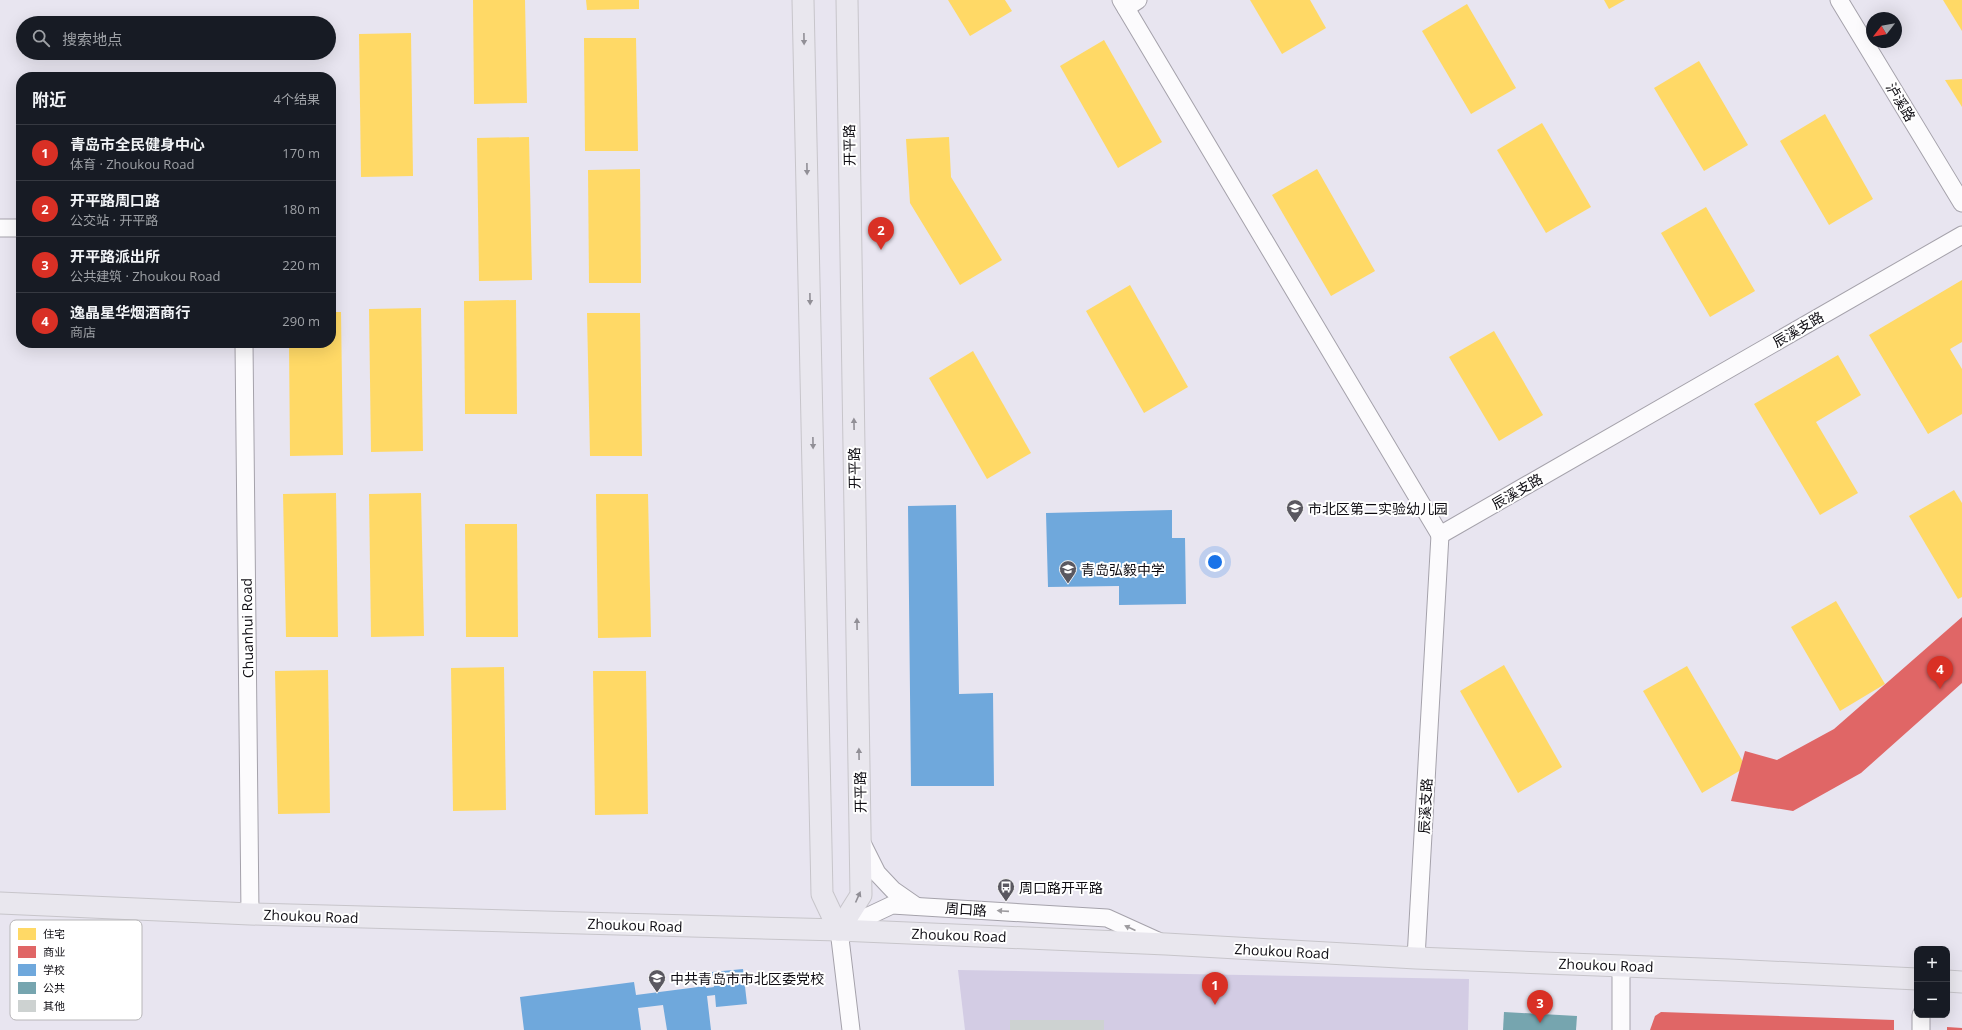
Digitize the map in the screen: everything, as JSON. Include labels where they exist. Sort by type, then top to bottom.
[{"type":"main road","points":[[804,0],[822,894],[838,930]]},
{"type":"main road","name":"开平路","points":[[838,930],[861,895],[847,0]]},
{"type":"main road","name":"Zhoukou Road","points":[[0,903],[250,914],[838,930],[1166,944],[1416,958],[1914,979]]},
{"type":"main road","points":[[1950,981],[1962,982]]},
{"type":"street","name":"泸溪路","points":[[1839,0],[1962,203]]},
{"type":"street","points":[[1128,3],[1309,315],[1440,535]]},
{"type":"street","points":[[0,228],[16,228]]},
{"type":"street","name":"辰溪支路","points":[[1416,958],[1440,535],[1962,235]]},
{"type":"street","name":"Chuanhui Road","points":[[244,348],[250,914]]},
{"type":"street","points":[[860,840],[878,873],[893,890],[917,906]]},
{"type":"street","name":"周口路","points":[[838,930],[892,904],[1107,918],[1166,944]]},
{"type":"street","points":[[838,930],[851,1030]]},
{"type":"street","points":[[1621,966],[1621,1030]]},
{"type":"street","points":[[1921,1018],[1921,1030]]},
{"type":"shaded area","points":[[958,970],[1469,979],[1468,1030],[965,1030]]},
{"type":"building: 住宅","points":[[473,0],[525,0],[527,103],[474,104]]},
{"type":"building: 住宅","points":[[586,0],[639,0],[639,9],[587,10]]},
{"type":"building: 住宅","points":[[948,0],[1005,0],[1012,11],[970,36]]},
{"type":"building: 住宅","points":[[1250,0],[1310,0],[1326,28],[1282,54]]},
{"type":"building: 住宅","points":[[1604,0],[1625,0],[1609,9]]},
{"type":"building: 住宅","points":[[1943,0],[1962,0],[1962,31]]},
{"type":"building: 住宅","points":[[1467,4],[1516,88],[1471,114],[1422,31]]},
{"type":"building: 住宅","points":[[411,33],[413,176],[361,177],[359,34]]},
{"type":"building: 住宅","points":[[584,38],[636,38],[638,151],[585,151]]},
{"type":"building: 住宅","points":[[1104,40],[1162,142],[1118,168],[1060,66]]},
{"type":"building: 住宅","points":[[1699,61],[1748,145],[1704,171],[1654,88]]},
{"type":"building: 住宅","points":[[1962,79],[1962,107],[1945,80]]},
{"type":"building: 住宅","points":[[1825,114],[1873,199],[1829,225],[1780,141]]},
{"type":"building: 住宅","points":[[1542,123],[1591,207],[1546,233],[1497,150]]},
{"type":"building: 住宅","points":[[529,137],[532,280],[479,281],[477,138]]},
{"type":"building: 住宅","points":[[949,137],[951,177],[1002,260],[960,285],[910,203],[906,139]]},
{"type":"building: 住宅","points":[[640,169],[641,283],[589,283],[588,170]]},
{"type":"building: 住宅","points":[[1317,169],[1375,271],[1331,296],[1272,195]]},
{"type":"building: 住宅","points":[[1706,207],[1755,291],[1710,317],[1661,233]]},
{"type":"building: 住宅","points":[[1962,280],[1962,342],[1950,349],[1962,369],[1962,414],[1928,434],[1869,335]]},
{"type":"building: 住宅","points":[[1130,285],[1188,387],[1144,413],[1086,311]]},
{"type":"building: 住宅","points":[[516,300],[517,414],[465,414],[464,301]]},
{"type":"building: 住宅","points":[[421,308],[423,451],[371,452],[369,309]]},
{"type":"building: 住宅","points":[[336,312],[341,312],[343,455],[290,456],[289,348],[336,348]]},
{"type":"building: 住宅","points":[[587,313],[640,313],[642,456],[590,456]]},
{"type":"building: 住宅","points":[[1494,331],[1543,415],[1499,441],[1449,357]]},
{"type":"building: 住宅","points":[[973,351],[1031,453],[987,479],[929,378]]},
{"type":"building: 住宅","points":[[1838,355],[1861,395],[1816,422],[1858,493],[1820,515],[1754,404]]},
{"type":"building: 住宅","points":[[1954,490],[1962,503],[1962,597],[1958,599],[1909,516]]},
{"type":"building: 住宅","points":[[336,493],[338,637],[286,637],[283,494]]},
{"type":"building: 住宅","points":[[421,493],[424,636],[371,637],[369,494]]},
{"type":"building: 住宅","points":[[596,494],[648,494],[651,637],[598,638]]},
{"type":"building: 住宅","points":[[465,524],[517,524],[518,637],[466,637]]},
{"type":"building: 住宅","points":[[1836,601],[1885,684],[1840,711],[1791,627]]},
{"type":"building: 住宅","points":[[1504,665],[1562,767],[1518,793],[1460,691]]},
{"type":"building: 住宅","points":[[1687,666],[1746,767],[1702,793],[1643,691]]},
{"type":"building: 住宅","points":[[504,667],[506,810],[453,811],[451,668]]},
{"type":"building: 住宅","points":[[328,670],[330,813],[278,814],[275,671]]},
{"type":"building: 住宅","points":[[593,671],[646,671],[648,814],[595,815]]},
{"type":"building: 商业","points":[[1962,617],[1962,683],[1861,773],[1793,811],[1731,801],[1745,751],[1777,760],[1834,729]]},
{"type":"building: 商业","points":[[1661,1012],[1894,1020],[1894,1030],[1650,1030],[1655,1016]]},
{"type":"building: 商业","points":[[1947,1027],[1962,1028],[1962,1030],[1947,1030]]},
{"type":"building: 学校","points":[[956,505],[959,694],[993,693],[994,786],[911,786],[908,506]]},
{"type":"building: 学校","points":[[1172,510],[1172,538],[1185,538],[1186,604],[1119,605],[1119,586],[1048,587],[1046,513]]},
{"type":"building: 学校","points":[[743,969],[747,1004],[716,1007],[715,995],[707,996],[711,1030],[667,1030],[663,1005],[638,1008],[641,1030],[524,1030],[520,997],[634,982],[636,995],[706,986],[706,988],[714,987],[712,972]]},
{"type":"building: 公共","points":[[1504,1012],[1577,1016],[1576,1030],[1503,1030]]},
{"type":"building: 其他","points":[[1010,1020],[1104,1020],[1104,1030],[1010,1030]]},
{"type":"place","name":"开平路周口路","points":[[881,250]]},
{"type":"place","name":"市北区第二实验幼儿园","points":[[1295,523]]},
{"type":"place","name":"青岛弘毅中学","points":[[1068,584]]},
{"type":"place","name":"逸晶星华烟酒商行","points":[[1940,689]]},
{"type":"place","name":"周口路开平路","points":[[1006,902]]},
{"type":"place","name":"中共青岛市市北区委党校","points":[[657,993]]},
{"type":"place","name":"青岛市全民健身中心","points":[[1215,1005]]},
{"type":"place","name":"开平路派出所","points":[[1540,1023]]}]
